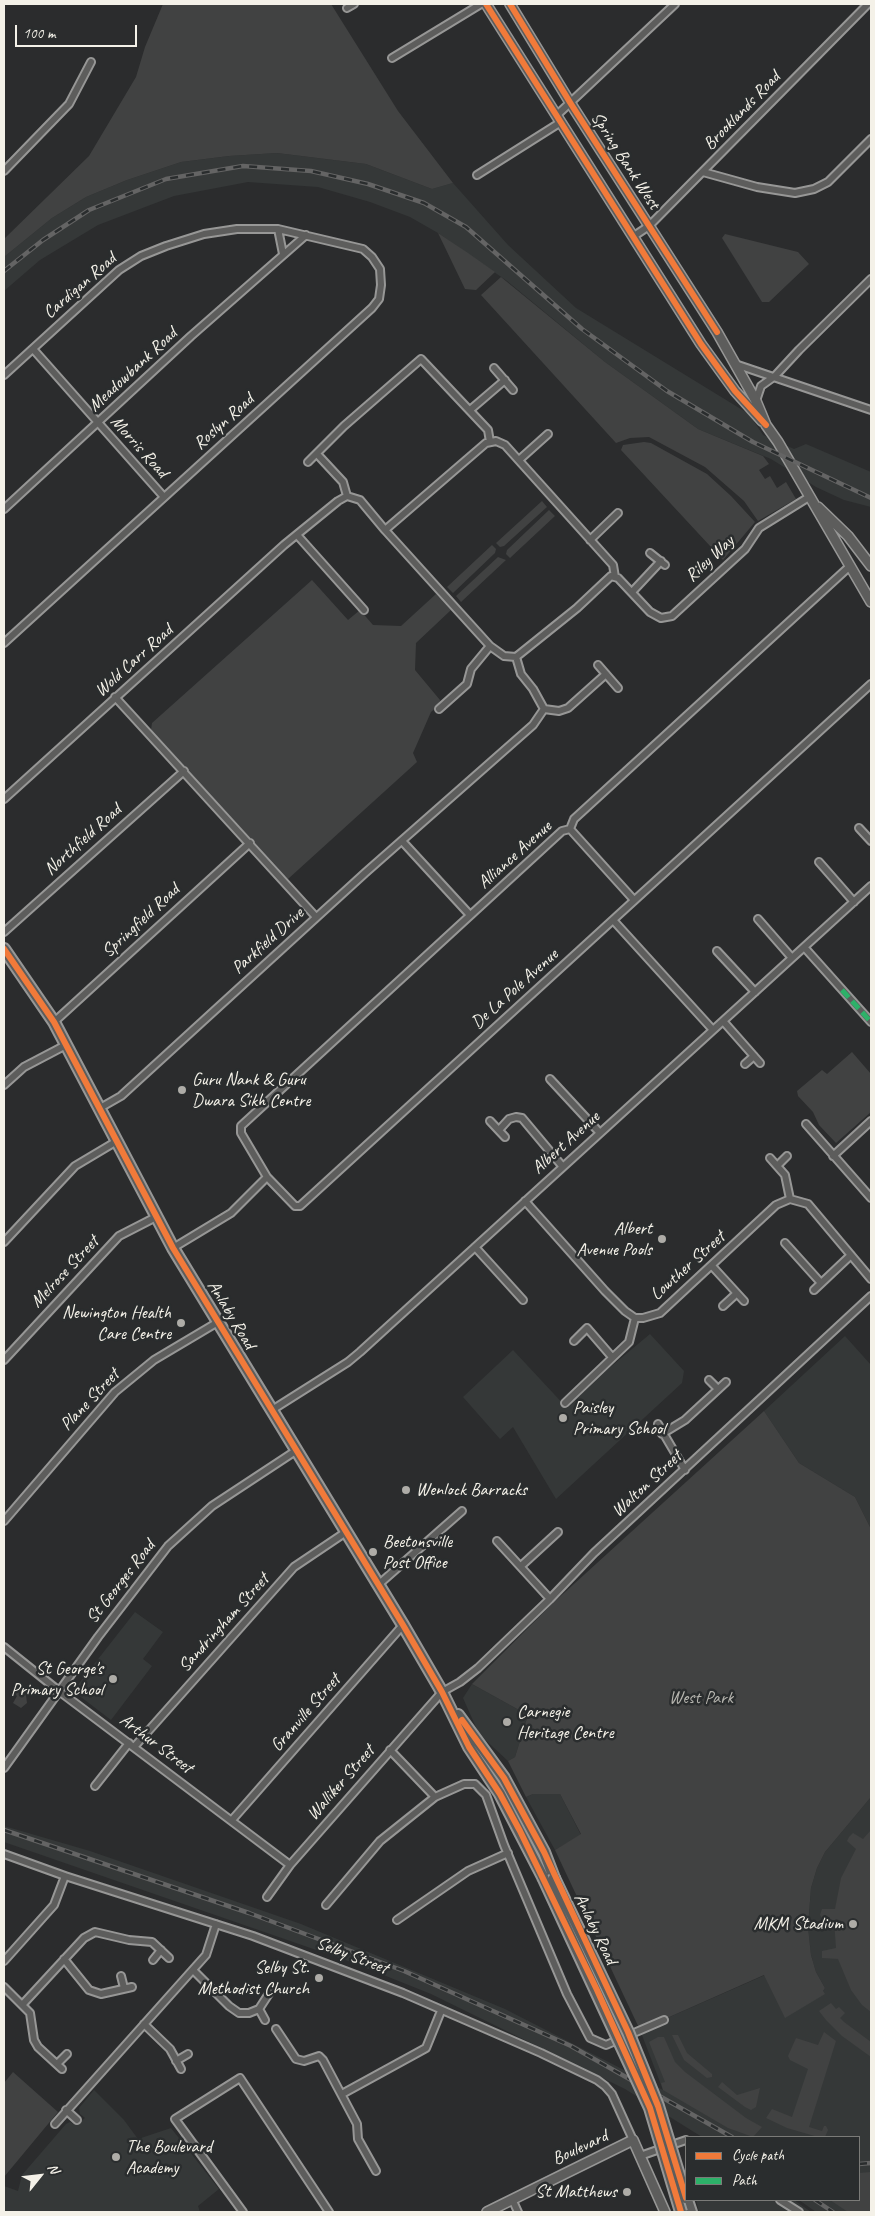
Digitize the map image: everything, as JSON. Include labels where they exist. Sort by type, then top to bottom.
[{"type":"main road","name":"Anlaby Road","points":[[5,952],[54,1022],[173,1248],[403,1625],[442,1692],[469,1746],[500,1794],[543,1878],[650,2108],[682,2212]]},
{"type":"main road","name":"Anlaby Road","points":[[442,1692],[504,1778],[544,1852],[554,1878],[630,2038],[658,2106],[685,2193]]},
{"type":"street","points":[[347,8],[354,4]]},
{"type":"street","points":[[392,58],[481,4]]},
{"type":"street","name":"Spring Bank West","points":[[486,4],[701,344],[735,392],[766,425],[778,442],[871,602]]},
{"type":"street","name":"Spring Bank West","points":[[510,4],[735,364],[756,401],[766,425]]},
{"type":"street","points":[[477,175],[559,119],[571,104],[675,4]]},
{"type":"street","name":"Brooklands Road","points":[[634,236],[649,226],[868,4]]},
{"type":"street","points":[[4,171],[69,104],[91,62]]},
{"type":"street","points":[[703,172],[757,187],[795,193],[814,189],[828,182],[871,139]]},
{"type":"street","name":"Cardigan Road","points":[[4,375],[119,270],[142,256],[204,234],[237,229],[278,230],[306,235]]},
{"type":"street","points":[[278,230],[283,254]]},
{"type":"street","name":"Meadowbank Road","points":[[4,509],[306,235]]},
{"type":"street","name":"Roslyn Road","points":[[4,642],[372,308],[379,298],[381,277],[380,269],[372,258],[362,249],[306,235]]},
{"type":"street","points":[[756,401],[761,386],[775,376],[871,279]]},
{"type":"street","name":"Morris Road","points":[[33,349],[97,424],[164,497]]},
{"type":"street","points":[[308,462],[344,426],[421,359],[488,430],[490,442]]},
{"type":"street","points":[[735,364],[871,410]]},
{"type":"street","points":[[494,368],[513,390]]},
{"type":"street","points":[[470,410],[505,380]]},
{"type":"street","points":[[519,460],[548,434]]},
{"type":"street","points":[[317,454],[343,482],[347,496],[360,500],[385,530],[490,646],[504,656],[516,657],[577,608],[611,576],[615,577],[613,565],[505,445],[496,441],[486,443],[385,530]]},
{"type":"street","name":"Wold Carr Road","points":[[4,799],[284,546],[334,504],[347,496]]},
{"type":"street","name":"Spring Bank West","points":[[810,499],[848,536],[871,566]]},
{"type":"street","name":"Riley Way","points":[[615,577],[650,612],[660,618],[672,616],[745,548],[759,528],[810,499]]},
{"type":"street","points":[[590,540],[618,513]]},
{"type":"street","points":[[298,536],[364,610]]},
{"type":"street","name":"Riley Way","points":[[632,592],[663,563],[650,553]]},
{"type":"street","name":"Alliance Avenue","points":[[267,1177],[241,1133],[241,1126],[470,914],[562,831],[570,828],[574,819],[850,566]]},
{"type":"street","points":[[439,708],[467,684],[471,669],[490,646]]},
{"type":"street","points":[[516,657],[521,674],[533,689],[544,709],[559,711],[568,708],[606,674]]},
{"type":"street","points":[[598,665],[618,688]]},
{"type":"street","name":"De La Pole Avenue","points":[[267,1177],[295,1206],[300,1206],[871,684]]},
{"type":"street","points":[[115,697],[316,917]]},
{"type":"street","name":"Parkfield Drive","points":[[100,1108],[121,1096],[316,917],[533,725],[544,709]]},
{"type":"street","name":"Northfield Road","points":[[4,932],[184,771]]},
{"type":"street","points":[[570,828],[634,900]]},
{"type":"street","points":[[859,828],[871,841]]},
{"type":"street","points":[[402,841],[470,914]]},
{"type":"street","name":"Springfield Road","points":[[54,1022],[250,843]]},
{"type":"street","points":[[819,862],[854,902]]},
{"type":"street","name":"Albert Avenue","points":[[272,1410],[348,1362],[871,886]]},
{"type":"street","points":[[758,919],[792,958]]},
{"type":"street","points":[[612,920],[713,1030]]},
{"type":"street","points":[[804,947],[871,1022]]},
{"type":"street","points":[[717,950],[755,992]]},
{"type":"street","points":[[723,1021],[760,1063]]},
{"type":"street","points":[[4,1085],[24,1066],[66,1045]]},
{"type":"street","points":[[746,1064],[754,1056]]},
{"type":"street","points":[[550,1079],[600,1133]]},
{"type":"street","points":[[499,1130],[509,1119],[522,1118],[563,1167]]},
{"type":"street","points":[[490,1121],[504,1137]]},
{"type":"street","points":[[833,1156],[871,1121]]},
{"type":"street","points":[[806,1124],[871,1198]]},
{"type":"street","points":[[4,1242],[75,1166],[116,1141]]},
{"type":"street","points":[[777,1166],[787,1156]]},
{"type":"street","points":[[770,1158],[785,1175],[790,1199],[808,1204],[871,1279]]},
{"type":"street","points":[[173,1248],[231,1213],[267,1177]]},
{"type":"street","name":"Lowther Street","points":[[635,1318],[643,1318],[660,1313],[776,1205],[790,1199]]},
{"type":"street","points":[[525,1201],[605,1291],[624,1311],[635,1318],[629,1342],[565,1403]]},
{"type":"street","name":"Melrose Street","points":[[4,1360],[119,1236],[156,1217]]},
{"type":"street","points":[[785,1243],[821,1283]]},
{"type":"street","points":[[475,1247],[523,1300]]},
{"type":"street","points":[[814,1290],[851,1255]]},
{"type":"street","points":[[712,1266],[744,1301]]},
{"type":"street","points":[[723,1306],[736,1294]]},
{"type":"street","name":"Walton Street","points":[[442,1692],[460,1682],[478,1668],[550,1599],[594,1553],[871,1296]]},
{"type":"street","name":"Plane Street","points":[[4,1521],[121,1387],[154,1360],[218,1322]]},
{"type":"street","points":[[574,1342],[587,1328],[612,1357]]},
{"type":"street","points":[[709,1380],[718,1389]]},
{"type":"street","points":[[662,1434],[685,1420],[726,1382]]},
{"type":"street","points":[[658,1424],[662,1434],[685,1470]]},
{"type":"street","name":"St Georges Road","points":[[4,1768],[59,1691],[168,1546],[212,1506],[297,1450]]},
{"type":"street","points":[[378,1585],[462,1511]]},
{"type":"street","name":"Sandringham Street","points":[[95,1786],[294,1567],[346,1532]]},
{"type":"street","points":[[521,1566],[558,1532]]},
{"type":"street","points":[[497,1541],[550,1599]]},
{"type":"street","name":"Granville Street","points":[[232,1820],[403,1625]]},
{"type":"street","name":"Arthur Street","points":[[4,1647],[59,1691],[132,1744],[290,1865]]},
{"type":"street","name":"Walliker Street","points":[[267,1897],[290,1865],[442,1692]]},
{"type":"street","points":[[390,1750],[435,1797]]},
{"type":"street","points":[[326,1905],[380,1841],[435,1797],[464,1784],[474,1784],[486,1794],[508,1853],[567,1994],[590,2038],[606,2045],[664,2020]]},
{"type":"street","points":[[397,1920],[468,1871],[508,1853]]},
{"type":"street","name":"Selby Street","points":[[4,1854],[65,1876],[216,1924],[402,1993],[541,2053],[597,2080],[612,2094],[640,2156]]},
{"type":"street","points":[[4,1961],[54,1905],[65,1876]]},
{"type":"street","points":[[55,2124],[206,1955],[216,1924]]},
{"type":"street","points":[[22,2004],[84,1938],[95,1932],[129,1940],[152,1942],[169,1958]]},
{"type":"street","points":[[153,1960],[161,1950]]},
{"type":"street","points":[[64,1959],[90,1990],[101,1994],[132,1987]]},
{"type":"street","points":[[193,1970],[229,2006],[239,2013],[249,2013],[259,2009],[270,1992]]},
{"type":"street","points":[[121,1976],[124,1988]]},
{"type":"street","points":[[4,1987],[30,2013],[34,2040],[60,2066],[67,2054]]},
{"type":"street","points":[[259,2009],[265,2020]]},
{"type":"street","points":[[342,2094],[426,2048],[440,2011]]},
{"type":"street","points":[[144,2024],[170,2049],[181,2069]]},
{"type":"street","points":[[276,2029],[296,2059],[304,2061],[321,2057],[357,2124],[358,2139],[376,2171]]},
{"type":"street","points":[[176,2061],[188,2054]]},
{"type":"street","points":[[244,2212],[175,2119],[240,2078],[329,2212]]},
{"type":"street","points":[[66,2110],[77,2120]]},
{"type":"street","name":"Boulevard","points":[[487,2212],[633,2140]]},
{"type":"street","points":[[665,2212],[640,2156],[685,2140]]},
{"type":"street","points":[[512,2199],[518,2212]]},
{"type":"street","points":[[782,2201],[799,2212]]},
{"type":"shaded area","points":[[277,153],[366,164],[432,189],[453,183],[508,245],[576,308],[749,414],[763,435],[794,449],[806,444],[871,472],[871,507],[844,500],[816,487],[771,459],[698,429],[605,362],[507,281],[438,233],[410,217],[370,202],[318,187],[248,182],[174,196],[98,225],[40,260],[4,291],[4,257],[52,218],[86,197],[127,180],[181,162]]},
{"type":"shaded area","name":"Paisley Primary School","points":[[650,1334],[684,1371],[682,1383],[556,1499],[513,1427],[500,1439],[463,1397],[513,1350],[567,1408],[608,1369]]},
{"type":"shaded area","points":[[845,1336],[871,1365],[871,1529],[855,1497],[799,1463],[764,1411]]},
{"type":"shaded area","name":"St George's Primary School","points":[[135,1612],[163,1632],[143,1659],[152,1666],[111,1720],[73,1691]]},
{"type":"shaded area","points":[[472,1684],[528,1715],[515,1757],[508,1761],[479,1734],[463,1698]]},
{"type":"shaded area","points":[[533,1794],[560,1794],[581,1835],[555,1850],[526,1797]]},
{"type":"shaded area","points":[[871,1797],[871,2212],[816,2212],[800,2201],[860,2201],[860,2136],[700,2136],[625,2089],[431,1994],[351,1962],[4,1842],[4,1826],[90,1851],[301,1924],[505,2009],[663,2090],[640,2030],[765,1975],[823,1991],[825,1988],[816,1972],[811,1955],[808,1927],[811,1888],[817,1868],[825,1852]]},
{"type":"shaded area","name":"The Boulevard Academy","points":[[94,2090],[124,2120],[138,2139],[171,2128],[219,2189],[198,2206],[200,2212],[4,2212],[4,2186],[18,2191],[22,2175],[66,2124],[70,2122],[76,2125],[85,2118],[80,2114],[79,2108]]},
{"type":"shaded area","points":[[696,2201],[795,2201],[811,2212],[699,2212]]},
{"type":"green space","points":[[163,4],[331,4],[398,111],[453,183],[432,189],[366,164],[277,153],[181,162],[127,180],[86,197],[52,218],[4,257],[4,239],[89,156],[136,77],[145,47]]},
{"type":"green space","points":[[438,233],[495,272],[476,290],[465,289]]},
{"type":"green space","points":[[725,234],[798,252],[809,264],[769,302],[762,302],[722,238]]},
{"type":"green space","points":[[501,277],[605,362],[698,429],[763,456],[769,464],[759,470],[765,479],[770,476],[777,488],[786,482],[796,499],[758,521],[744,501],[705,467],[649,437],[630,438],[616,443],[481,295]]},
{"type":"green space","points":[[651,443],[707,474],[755,522],[723,560],[621,450],[623,445]]},
{"type":"green space","points":[[542,501],[547,507],[504,546],[500,547],[496,543]]},
{"type":"green space","points":[[549,510],[555,516],[510,558],[506,554],[507,550]]},
{"type":"green space","points":[[492,545],[496,549],[495,553],[453,593],[447,587]]},
{"type":"green space","points":[[498,557],[506,560],[461,602],[456,596]]},
{"type":"green space","points":[[312,580],[348,620],[360,610],[373,625],[401,626],[436,594],[451,610],[416,643],[415,670],[440,700],[439,705],[431,712],[413,753],[417,762],[288,879],[151,730],[152,723]]},
{"type":"green space","points":[[852,1052],[871,1074],[871,1112],[836,1143],[819,1125],[813,1112],[798,1096],[797,1091],[822,1070],[827,1074]]},
{"type":"green space","name":"West Park","points":[[764,1411],[799,1463],[855,1497],[871,1529],[871,1797],[825,1852],[817,1868],[811,1888],[808,1927],[811,1955],[816,1972],[825,1988],[823,1991],[825,1994],[785,2018],[764,1975],[640,2030],[555,1850],[581,1834],[560,1794],[533,1794],[526,1797],[508,1761],[515,1757],[528,1715],[472,1684],[552,1604]]},
{"type":"green space","points":[[16,1684],[21,1684],[25,1687],[27,1703],[21,1708],[13,1703],[17,1696],[11,1690]]},
{"type":"green space","name":"MKM Stadium","points":[[871,1830],[871,2012],[862,2005],[851,1990],[838,1959],[822,1958],[822,1951],[836,1948],[834,1921],[823,1920],[820,1915],[822,1909],[835,1909],[841,1878],[856,1849],[847,1841],[849,1837],[853,1833],[863,1839]]},
{"type":"green space","points":[[831,2003],[836,2009],[839,2007],[845,2013],[840,2018],[844,2022],[871,2042],[871,2057],[842,2036],[819,2011]]},
{"type":"green space","points":[[824,2032],[836,2041],[809,2127],[822,2131],[824,2126],[826,2126],[828,2130],[825,2136],[815,2136],[787,2128],[766,2118],[772,2109],[792,2117],[808,2069],[790,2060],[788,2056],[796,2038],[818,2045]]},
{"type":"green space","points":[[672,2035],[678,2035],[687,2053],[712,2074],[712,2077],[707,2078],[684,2060]]},
{"type":"green space","points":[[658,2037],[664,2037],[675,2062],[685,2072],[746,2118],[762,2127],[754,2136],[728,2128],[663,2090],[661,2083],[665,2082],[649,2042]]},
{"type":"green space","points":[[13,2072],[58,2112],[4,2177],[4,2083]]},
{"type":"green space","points":[[722,2082],[737,2095],[760,2088],[756,2107],[751,2110],[745,2107],[718,2087]]},
{"type":"green space","points":[[871,2172],[871,2212],[848,2212],[832,2201],[860,2201],[860,2173]]},
{"type":"railway","points":[[4,271],[43,240],[89,210],[166,179],[243,166],[311,171],[368,184],[424,203],[466,227],[582,329],[667,391],[753,442],[871,498]]},
{"type":"railway","points":[[4,1830],[249,1913],[404,1971],[571,2046],[730,2136]]},
{"type":"railway","points":[[860,2164],[871,2163]]},
{"type":"railway","points":[[816,2201],[833,2212]]},
{"type":"marked path","points":[[842,990],[871,1022]]},
{"type":"cycle path","points":[[486,4],[701,344],[735,391],[766,425]]},
{"type":"cycle path","points":[[510,4],[571,104],[717,332]]},
{"type":"cycle path","points":[[4,949],[54,1022],[173,1248],[403,1625],[442,1692],[469,1747],[500,1794],[520,1831],[597,1990],[650,2108],[681,2212]]},
{"type":"cycle path","points":[[462,1720],[504,1778],[544,1852],[628,2032],[658,2106],[685,2195]]},
{"type":"place","name":"Guru Nank & Guru Dwara Sikh Centre","points":[[182,1090]]},
{"type":"place","name":"Albert Avenue Pools","points":[[662,1239]]},
{"type":"place","name":"Newington Health Care Centre","points":[[181,1323]]},
{"type":"place","name":"Paisley Primary School","points":[[563,1418]]},
{"type":"place","name":"Wenlock Barracks","points":[[406,1490]]},
{"type":"place","name":"Beetonsville Post Office","points":[[373,1552]]},
{"type":"place","name":"St George's Primary School","points":[[113,1679]]},
{"type":"place","name":"Carnegie Heritage Centre","points":[[507,1722]]},
{"type":"place","name":"MKM Stadium","points":[[853,1924]]},
{"type":"place","name":"Selby St. Methodist Church","points":[[319,1978]]},
{"type":"place","name":"The Boulevard Academy","points":[[116,2157]]},
{"type":"place","name":"St Matthews","points":[[627,2192]]}]
